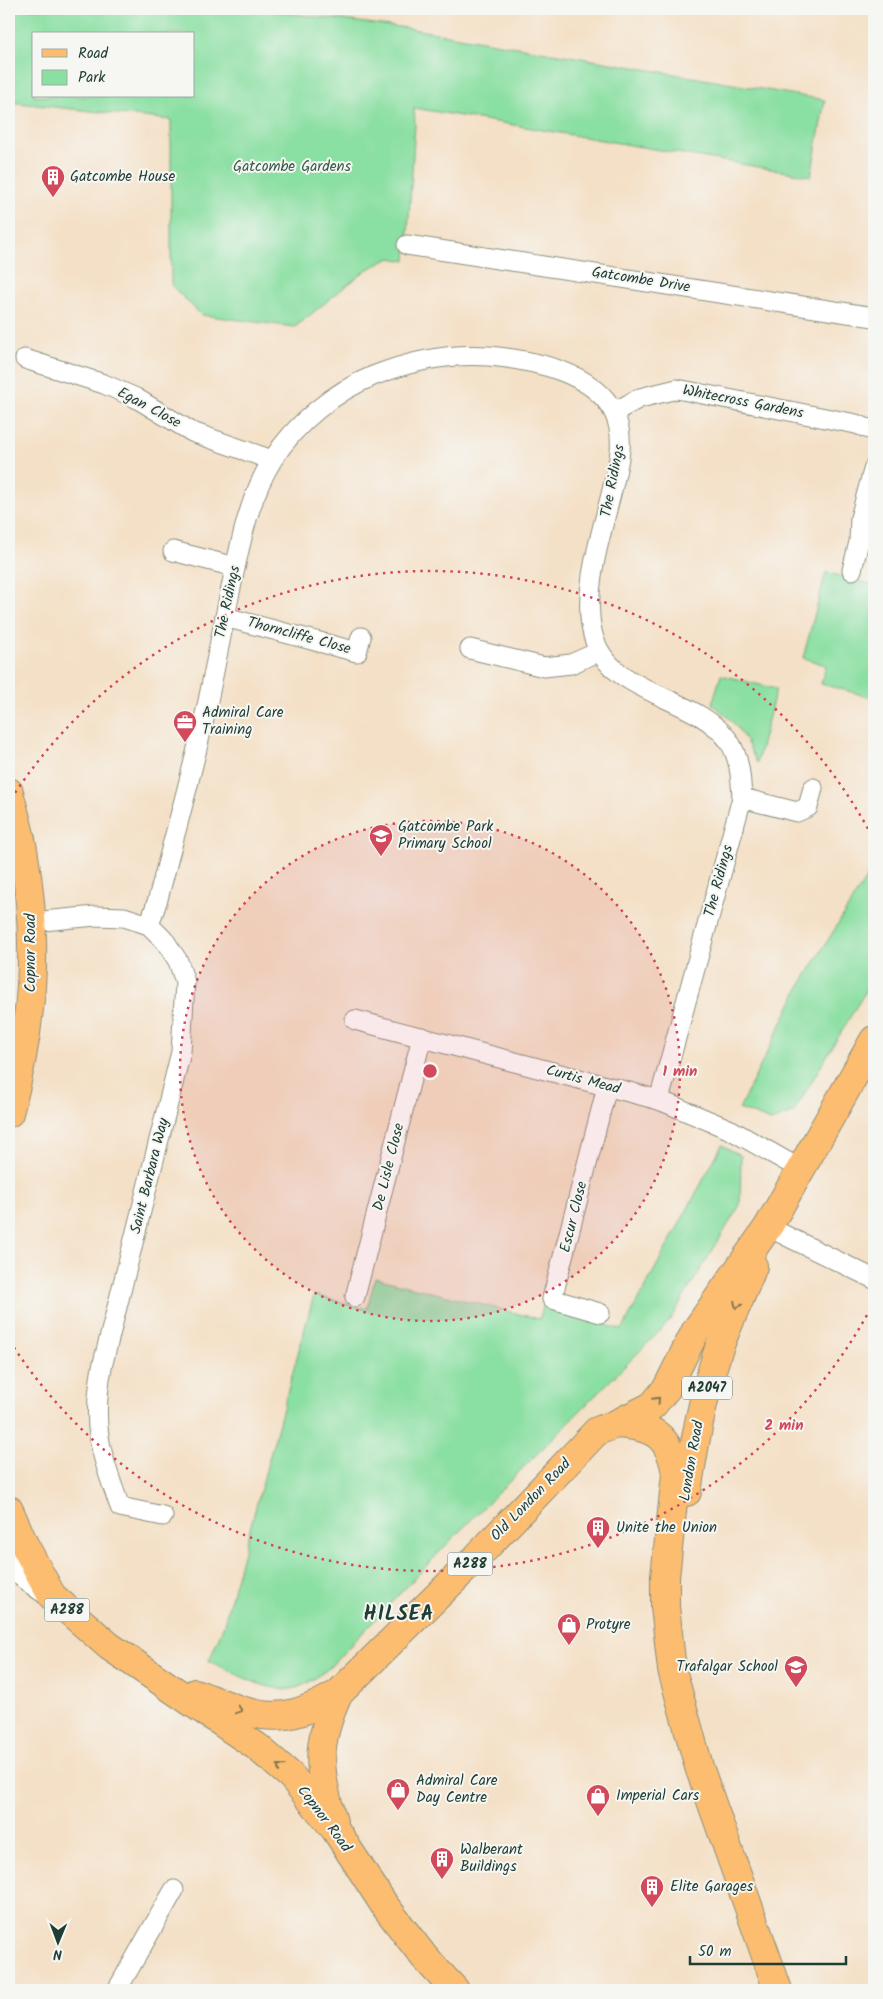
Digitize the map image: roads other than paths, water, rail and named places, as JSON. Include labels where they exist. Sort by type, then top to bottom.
[{"type":"main road","name":"Copnor Road","points":[[9,792],[24,854],[32,922],[33,977],[29,1020],[9,1113]]},
{"type":"main road","name":"London Road","points":[[616,1424],[652,1406],[667,1388],[696,1330],[768,1227],[800,1169],[871,1050]]},
{"type":"main road","name":"London Road","points":[[667,1554],[680,1521],[695,1441],[717,1354],[768,1227]]},
{"type":"main road","points":[[616,1424],[636,1426],[650,1431],[662,1437],[670,1449],[676,1474],[667,1554],[665,1606],[674,1680],[699,1766],[778,1990]]},
{"type":"main road","name":"Old London Road","points":[[335,1830],[321,1774],[320,1755],[328,1716],[338,1693],[475,1559],[596,1431],[616,1424]]},
{"type":"main road","name":"Copnor Road","points":[[9,1510],[24,1544],[52,1596],[109,1646],[256,1746],[291,1776],[335,1830],[385,1906],[425,1958],[455,1990]]},
{"type":"main road","name":"Copnor Road","points":[[160,1681],[252,1714],[272,1718],[299,1713],[338,1693]]},
{"type":"street","name":"Gatcombe Drive","points":[[407,245],[874,316]]},
{"type":"street","name":"The Ridings","points":[[148,925],[158,899],[205,713],[244,530],[272,460],[310,416],[335,396],[359,382],[422,359],[482,356],[514,358],[548,366],[573,376],[598,392],[614,412],[621,434],[620,456],[596,560],[588,608],[598,652],[612,669],[713,724],[730,743],[740,769],[742,798],[658,1100]]},
{"type":"street","name":"Egan Close","points":[[25,359],[112,388],[136,398],[192,432],[272,460]]},
{"type":"street","name":"Whitecross Gardens","points":[[614,412],[640,398],[677,388],[856,424],[874,431]]},
{"type":"street","points":[[852,570],[859,542],[860,518],[874,467]]},
{"type":"street","points":[[173,551],[235,567]]},
{"type":"street","name":"Thorncliffe Close","points":[[225,617],[357,652],[361,637]]},
{"type":"street","points":[[470,649],[544,667],[571,664],[598,652]]},
{"type":"street","points":[[742,798],[797,812],[808,807],[813,788]]},
{"type":"street","name":"Saint Barbara Way","points":[[32,922],[96,916],[124,917],[148,925],[165,941],[178,961],[184,982],[181,1052],[102,1367],[97,1394],[96,1423],[102,1455],[120,1507],[163,1516]]},
{"type":"street","name":"Curtis Mead","points":[[355,1020],[658,1100],[731,1130],[800,1169]]},
{"type":"street","name":"De Lisle Close","points":[[355,1297],[422,1037]]},
{"type":"street","name":"Escur Close","points":[[600,1314],[552,1299],[606,1087]]},
{"type":"street","points":[[768,1227],[874,1279]]},
{"type":"street","points":[[9,1562],[29,1580],[52,1596]]},
{"type":"street","points":[[117,1990],[174,1890]]},
{"type":"place","name":"Gatcombe House","points":[[53,198]]},
{"type":"place","name":"Admiral Care Training","points":[[185,743]]},
{"type":"place","name":"Gatcombe Park Primary School","points":[[381,857]]},
{"type":"place","name":"Unite the Union","points":[[598,1549]]},
{"type":"place","name":"Protyre","points":[[569,1646]]},
{"type":"place","name":"Trafalgar School","points":[[796,1688]]},
{"type":"place","name":"Admiral Care Day Centre","points":[[398,1811]]},
{"type":"place","name":"Imperial Cars","points":[[598,1817]]},
{"type":"place","name":"Walberant Buildings","points":[[442,1880]]},
{"type":"place","name":"Elite Garages","points":[[652,1908]]},
{"type":"district","name":"HILSEA","points":[[399,1615]]},
{"type":"park label","name":"Gatcombe Gardens","points":[[292,167]]}]
